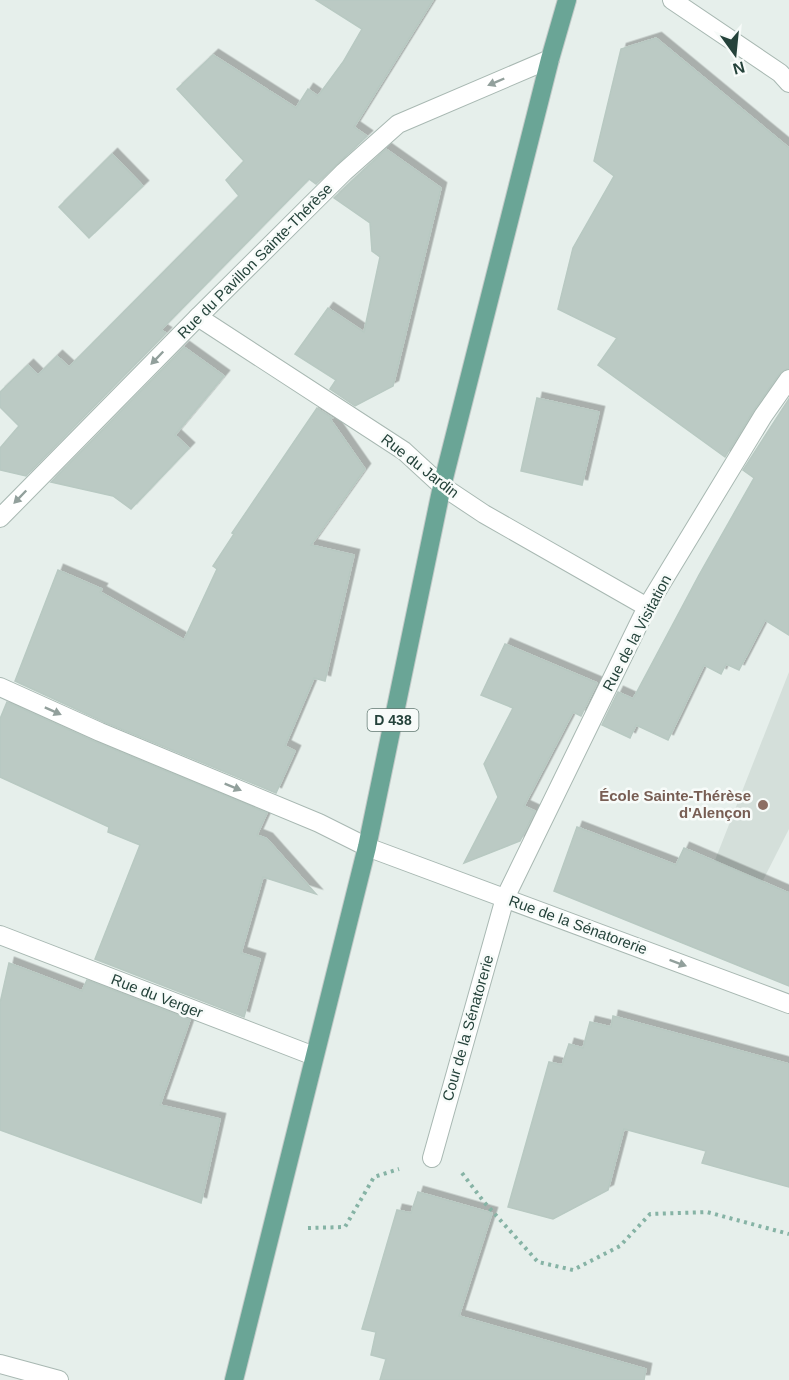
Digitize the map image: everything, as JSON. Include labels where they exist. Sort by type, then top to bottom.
[{"type":"main road","name":"D 438","points":[[234,1380],[367,847],[442,486],[567,0]]},
{"type":"street","points":[[672,0],[780,73],[789,83]]},
{"type":"street","name":"Rue du Pavillon Sainte-Thérèse","points":[[0,518],[344,172],[398,124],[550,59]]},
{"type":"street","name":"Rue du Jardin","points":[[198,317],[404,451],[442,486],[483,514],[647,607]]},
{"type":"street","name":"Rue de la Visitation","points":[[505,898],[647,607],[763,416],[789,379]]},
{"type":"street","name":"Rue de la Sénatorerie","points":[[0,687],[111,737],[320,823],[367,847],[789,1004]]},
{"type":"street","name":"Cour de la Sénatorerie","points":[[432,1158],[505,898]]},
{"type":"street","name":"Rue du Verger","points":[[0,935],[314,1056]]},
{"type":"street","points":[[0,1364],[59,1380]]},
{"type":"path","points":[[272,1228],[345,1227],[374,1177],[432,1158],[454,1162],[484,1203],[538,1262],[573,1270],[620,1246],[650,1214],[707,1212],[789,1234]]},
{"type":"shaded area","name":"École Sainte-Thérèse d'Alençon","points":[[789,672],[789,829],[754,898],[708,878]]},
{"type":"building","points":[[316,0],[433,0],[354,127],[367,136],[316,184],[309,179],[161,330],[166,333],[26,476],[0,470],[0,448],[19,426],[0,407],[0,392],[28,365],[38,375],[57,356],[69,367],[239,196],[226,180],[244,161],[177,89],[213,55],[296,108],[308,89],[318,96],[343,62],[362,29]]},
{"type":"building","points":[[656,38],[789,148],[789,368],[780,373],[725,457],[598,365],[617,338],[558,309],[573,248],[614,176],[594,161],[621,49]]},
{"type":"building","points":[[386,149],[441,188],[393,386],[355,406],[330,389],[336,380],[295,354],[328,308],[364,332],[380,257],[372,251],[370,223],[334,198]]},
{"type":"building","points":[[112,154],[143,186],[89,238],[59,207]]},
{"type":"building","points":[[184,347],[224,376],[175,435],[189,448],[131,509],[113,496],[51,482]]},
{"type":"building","points":[[537,398],[599,412],[582,485],[521,471]]},
{"type":"building","points":[[789,399],[789,635],[765,620],[739,670],[726,664],[721,674],[704,665],[668,740],[636,725],[630,738],[602,725],[618,692],[633,699],[754,478],[743,470]]},
{"type":"building","points":[[317,408],[332,418],[330,419],[365,469],[311,545],[354,555],[325,681],[314,678],[285,746],[295,751],[276,793],[104,722],[15,681],[58,570],[102,589],[100,592],[184,640],[217,569],[213,566],[234,534],[232,533]]},
{"type":"building","points":[[505,644],[597,683],[581,716],[573,712],[524,806],[535,811],[520,841],[464,863],[498,797],[484,764],[513,708],[481,695]]},
{"type":"building","points":[[7,702],[96,742],[267,813],[257,835],[267,839],[316,894],[263,877],[241,953],[260,959],[244,1017],[95,959],[140,845],[108,832],[109,827],[0,777],[0,719]]},
{"type":"building","points":[[577,827],[676,865],[684,848],[789,893],[789,986],[554,891]]},
{"type":"building","points":[[9,963],[82,991],[87,980],[190,1020],[160,1105],[220,1119],[201,1203],[0,1130],[0,1003]]},
{"type":"building","points":[[613,1016],[789,1064],[789,1187],[702,1163],[706,1151],[624,1129],[608,1190],[553,1219],[508,1207],[549,1062],[562,1065],[569,1044],[583,1048],[590,1022],[611,1027]]},
{"type":"building","points":[[418,1192],[492,1213],[459,1316],[646,1369],[644,1380],[380,1380],[386,1359],[371,1355],[376,1332],[362,1329],[397,1210],[411,1213]]},
{"type":"place","name":"École Sainte-Thérèse d'Alençon","points":[[763,805]]}]
